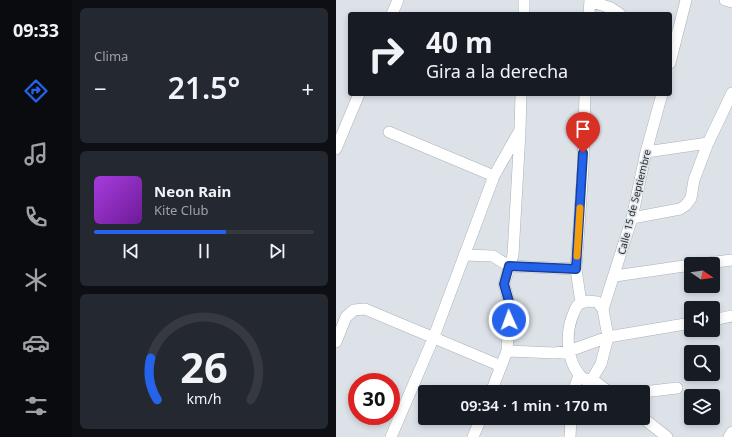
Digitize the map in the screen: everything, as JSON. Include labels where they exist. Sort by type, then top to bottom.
[{"type":"street","points":[[393,12],[398,0]]},
{"type":"street","points":[[524,0],[524,12]]},
{"type":"street","points":[[589,12],[590,0],[611,8],[617,12]]},
{"type":"street","points":[[672,54],[686,0]]},
{"type":"street","points":[[725,0],[732,2]]},
{"type":"street","points":[[632,218],[680,209],[686,205],[690,198],[694,180],[708,143],[732,93]]},
{"type":"street","points":[[336,149],[358,96]]},
{"type":"street","points":[[494,385],[507,351],[510,305],[504,284],[513,255],[521,96]]},
{"type":"street","points":[[581,303],[576,269],[583,168],[585,96]]},
{"type":"street","name":"Calle 15 de Septiembre","points":[[603,309],[615,276],[632,218],[646,152],[661,96]]},
{"type":"street","points":[[391,437],[433,339],[494,176],[520,130]]},
{"type":"street","points":[[389,132],[494,176]]},
{"type":"street","points":[[646,152],[708,143]]},
{"type":"street","points":[[464,255],[493,256],[509,266],[576,269]]},
{"type":"street","points":[[720,262],[732,260]]},
{"type":"street","points":[[615,276],[684,266]]},
{"type":"street","points":[[588,301],[597,302],[603,309],[608,337],[601,364],[592,378],[585,380],[579,375],[574,367],[569,351],[570,326],[576,307],[581,303],[588,301]]},
{"type":"street","points":[[336,342],[346,317],[354,310],[365,309],[433,339],[501,366]]},
{"type":"street","points":[[720,319],[732,316]]},
{"type":"street","points":[[507,351],[555,353],[569,351],[608,337],[684,324]]},
{"type":"street","points":[[575,385],[579,375]]},
{"type":"street","points":[[592,378],[600,385]]},
{"type":"street","points":[[650,391],[677,388]]},
{"type":"street","points":[[650,424],[667,437]]},
{"type":"street","points":[[474,437],[478,425]]},
{"type":"street","points":[[570,437],[571,425]]},
{"type":"street","points":[[729,437],[732,432]]},
{"type":"slow traffic","points":[[577,256],[580,208]]},
{"type":"route","points":[[509,320],[510,305],[504,284],[509,266],[576,269],[583,153]]}]
